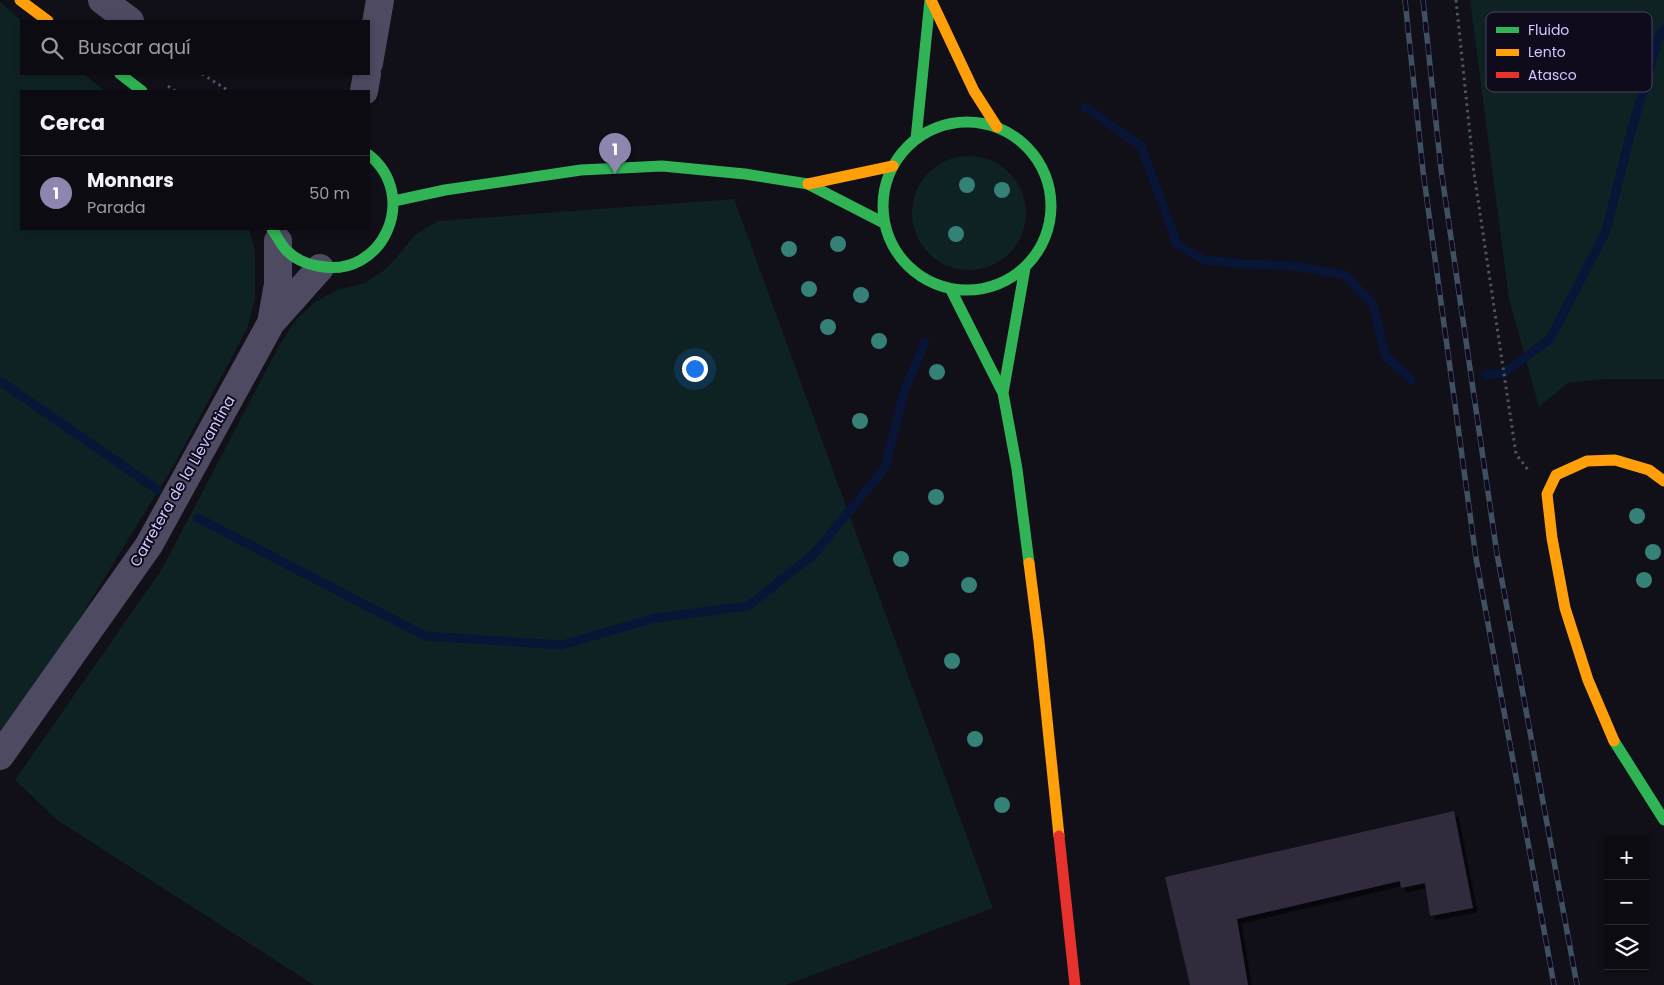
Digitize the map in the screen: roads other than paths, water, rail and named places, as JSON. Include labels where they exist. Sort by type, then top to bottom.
[{"type":"street","points":[[20,0],[47,20]]},
{"type":"street","points":[[102,0],[129,20]]},
{"type":"street","points":[[370,57],[380,0]]},
{"type":"street","points":[[930,0],[974,91],[997,127]]},
{"type":"street","points":[[916,139],[930,0]]},
{"type":"street","points":[[121,75],[141,90]]},
{"type":"street","points":[[364,90],[367,75]]},
{"type":"street","points":[[971,122],[997,127],[1024,144],[1042,168],[1051,196],[1051,213],[1042,245],[1025,268],[1004,283],[982,290],[951,290],[920,277],[896,252],[884,223],[883,193],[892,166],[904,150],[927,132],[942,126],[971,122]]},
{"type":"street","points":[[275,235],[289,254],[304,263],[320,268],[339,269],[358,263],[373,253],[385,238],[392,220],[394,201],[391,185],[383,170],[370,156]]},
{"type":"street","points":[[394,201],[445,190],[581,170],[662,166],[745,174],[808,184],[884,223]]},
{"type":"street","points":[[808,184],[892,166]]},
{"type":"street","name":"Carretera de la Llevantina","points":[[270,323],[278,284],[275,235]]},
{"type":"street","name":"Carretera de la Llevantina","points":[[0,756],[149,545],[270,323],[320,268]]},
{"type":"street","points":[[1003,393],[1025,268]]},
{"type":"street","points":[[951,290],[1003,393],[1017,468],[1039,641],[1075,985]]},
{"type":"street","points":[[1664,481],[1649,470],[1615,460],[1587,461],[1556,475],[1547,494],[1552,538],[1565,608],[1588,680],[1616,746],[1664,820]]},
{"type":"waterway","points":[[1652,60],[1659,36],[1664,29]]},
{"type":"waterway","points":[[1486,375],[1504,373],[1550,339],[1606,231],[1643,92]]},
{"type":"waterway","points":[[1085,107],[1141,146],[1177,244],[1204,260],[1295,266],[1345,275],[1373,304],[1385,355],[1411,380]]},
{"type":"waterway","points":[[198,518],[425,636],[562,645],[655,618],[748,606],[813,555],[885,468],[904,392],[925,342]]},
{"type":"waterway","points":[[0,381],[158,490]]},
{"type":"railway","points":[[1405,0],[1423,171],[1476,558],[1554,985]]},
{"type":"railway","points":[[1423,0],[1441,169],[1497,554],[1577,985]]},
{"type":"place","name":"Monnars","points":[[615,174]]}]
